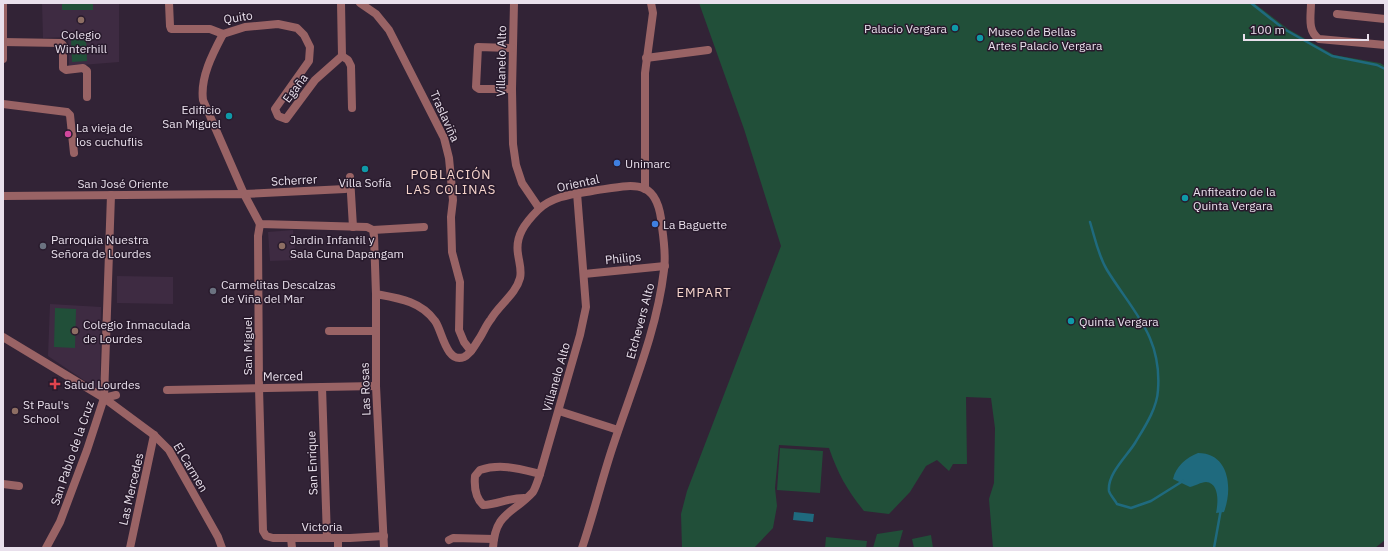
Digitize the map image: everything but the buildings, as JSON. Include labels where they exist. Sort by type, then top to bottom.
[{"type":"street","points":[[3,3],[3,59]]},
{"type":"street","name":"Quito","points":[[170,3],[170,28],[210,29],[222,34],[245,27],[278,24],[286,25]]},
{"type":"street","points":[[341,3],[342,56],[348,60],[351,66],[352,108]]},
{"type":"street","name":"Traslaviña","points":[[360,3],[376,14],[389,30],[444,138],[449,158],[453,200],[451,217],[452,252],[460,282],[459,330],[464,342],[471,351]]},
{"type":"street","name":"Villanelo Alto","points":[[514,3],[512,89],[516,165],[522,183],[539,208]]},
{"type":"street","points":[[645,189],[646,58],[652,13],[651,3]]},
{"type":"street","points":[[1311,3],[1311,30],[1313,35],[1319,39],[1385,45]]},
{"type":"street","points":[[1337,14],[1385,19]]},
{"type":"street","name":"Egaña","points":[[286,25],[297,28],[304,35],[310,47],[308,61],[275,109],[278,116],[284,119],[288,118],[315,80],[342,56]]},
{"type":"street","points":[[222,34],[205,77],[202,88],[203,100],[244,194],[260,224],[367,227],[373,230],[424,227]]},
{"type":"street","points":[[3,42],[60,43],[63,45],[63,68],[66,70],[83,68],[87,71],[87,97]]},
{"type":"street","points":[[512,48],[478,47],[476,87],[479,89],[512,89]]},
{"type":"street","points":[[646,58],[708,50]]},
{"type":"street","points":[[3,104],[67,112],[70,115],[74,153]]},
{"type":"street","points":[[350,177],[353,227]]},
{"type":"street","name":"Oriental","points":[[471,351],[491,318],[516,288],[521,270],[518,251],[519,234],[539,208],[563,196],[577,193],[629,185],[645,189]]},
{"type":"street","name":"Scherrer","points":[[244,194],[345,189]]},
{"type":"street","name":"Etchevers Alto","points":[[582,548],[618,430],[658,310],[665,266],[659,204],[657,198],[645,189]]},
{"type":"street","name":"Villanelo Alto","points":[[494,545],[496,530],[502,518],[533,491],[540,474],[580,335],[586,307],[577,193]]},
{"type":"street","name":"San José Oriente","points":[[3,196],[244,194]]},
{"type":"street","name":"San Pablo de la Cruz","points":[[46,548],[62,516],[87,450],[104,398],[111,195]]},
{"type":"street","name":"San Miguel","points":[[260,224],[258,236],[259,388],[263,531]]},
{"type":"street","name":"Las Rosas","points":[[373,230],[376,294],[376,386],[384,548]]},
{"type":"street","name":"Philips","points":[[584,274],[665,266]]},
{"type":"street","points":[[376,294],[407,300],[428,313],[436,321],[447,347],[453,356],[462,358],[471,351]]},
{"type":"street","points":[[329,331],[376,331]]},
{"type":"street","name":"El Carmen","points":[[3,337],[104,398],[154,435],[169,450],[218,537],[222,548]]},
{"type":"street","name":"Merced","points":[[166,390],[376,386]]},
{"type":"street","name":"San Enrique","points":[[322,387],[327,538]]},
{"type":"street","points":[[104,398],[116,395]]},
{"type":"street","points":[[559,411],[618,430]]},
{"type":"street","name":"Las Mercedes","points":[[130,548],[154,435]]},
{"type":"street","points":[[524,498],[504,499],[493,504],[484,505],[478,500],[476,494],[475,476],[480,470],[500,466],[540,474]]},
{"type":"street","points":[[3,484],[19,486]]},
{"type":"street","name":"Victoria","points":[[263,531],[266,536],[291,538],[384,536]]},
{"type":"street","points":[[291,538],[292,548]]},
{"type":"street","points":[[338,538],[338,548]]},
{"type":"street","points":[[449,540],[452,538],[494,545]]},
{"type":"shaded area","name":"Colegio Winterhill","points":[[42,3],[119,3],[119,62],[69,66],[68,37],[43,38]]},
{"type":"shaded area","name":"Jardin Infantil y Sala Cuna Dapangam","points":[[293,230],[296,260],[270,261],[268,232]]},
{"type":"shaded area","name":"Colegio Inmaculada de Lourdes","points":[[117,276],[173,277],[173,304],[117,303]]},
{"type":"shaded area","name":"Colegio Inmaculada de Lourdes","points":[[50,304],[101,307],[100,391],[48,356]]},
{"type":"green space","points":[[62,3],[93,3],[93,10],[62,10]]},
{"type":"green space","name":"Quinta Vergara","points":[[699,3],[1254,3],[1288,29],[1334,55],[1380,63],[1385,66],[1385,540],[1375,548],[993,548],[989,499],[994,483],[995,428],[991,398],[966,397],[967,464],[953,464],[949,471],[937,460],[926,466],[910,492],[889,514],[864,511],[844,481],[829,448],[779,445],[775,488],[777,506],[773,528],[754,548],[682,548],[681,514],[687,491],[781,246],[744,129]]},
{"type":"green space","points":[[71,38],[86,38],[87,61],[72,62]]},
{"type":"green space","points":[[55,308],[76,309],[75,348],[54,347]]},
{"type":"green space","points":[[780,448],[823,451],[820,493],[777,490]]},
{"type":"green space","points":[[903,530],[898,548],[873,548],[877,534]]},
{"type":"green space","points":[[931,535],[933,548],[914,548],[912,539]]},
{"type":"green space","points":[[826,537],[867,541],[866,548],[825,548]]},
{"type":"water","points":[[1198,453],[1208,455],[1216,459],[1222,465],[1226,474],[1228,493],[1224,512],[1216,513],[1217,494],[1211,483],[1204,482],[1190,487],[1173,479],[1179,466],[1189,457]]},
{"type":"water","points":[[794,512],[814,514],[813,522],[793,520]]},
{"type":"waterway","points":[[1251,3],[1284,29],[1332,56],[1377,65],[1385,69]]},
{"type":"waterway","points":[[1090,222],[1099,252],[1107,270],[1136,312],[1150,339],[1155,354],[1158,371],[1158,390],[1153,411],[1135,443],[1114,472],[1109,485],[1109,491],[1117,504],[1131,508],[1151,501],[1183,481]]},
{"type":"waterway","points":[[1214,548],[1221,509]]},
{"type":"place","name":"Colegio Winterhill","points":[[81,20]]},
{"type":"place","name":"Palacio Vergara","points":[[955,28]]},
{"type":"place","name":"Museo de Bellas Artes Palacio Vergara","points":[[980,38]]},
{"type":"place","name":"Edificio San Miguel","points":[[229,116]]},
{"type":"place","name":"La vieja de los cuchuflis","points":[[68,134]]},
{"type":"place","name":"Unimarc","points":[[617,163]]},
{"type":"place","name":"Villa Sofía","points":[[365,169]]},
{"type":"place","name":"Anfiteatro de la Quinta Vergara","points":[[1185,198]]},
{"type":"place","name":"La Baguette","points":[[655,224]]},
{"type":"place","name":"Parroquia Nuestra Señora de Lourdes","points":[[43,246]]},
{"type":"place","name":"Jardin Infantil y Sala Cuna Dapangam","points":[[282,246]]},
{"type":"place","name":"Carmelitas Descalzas de Viña del Mar","points":[[213,291]]},
{"type":"place","name":"Quinta Vergara","points":[[1071,321]]},
{"type":"place","name":"Colegio Inmaculada de Lourdes","points":[[75,331]]},
{"type":"place","name":"Salud Lourdes","points":[[55,384]]},
{"type":"place","name":"St Paul's School","points":[[15,411]]},
{"type":"district","name":"POBLACIÓN LAS COLINAS","points":[[451,182]]},
{"type":"district","name":"EMPART","points":[[704,292]]}]
